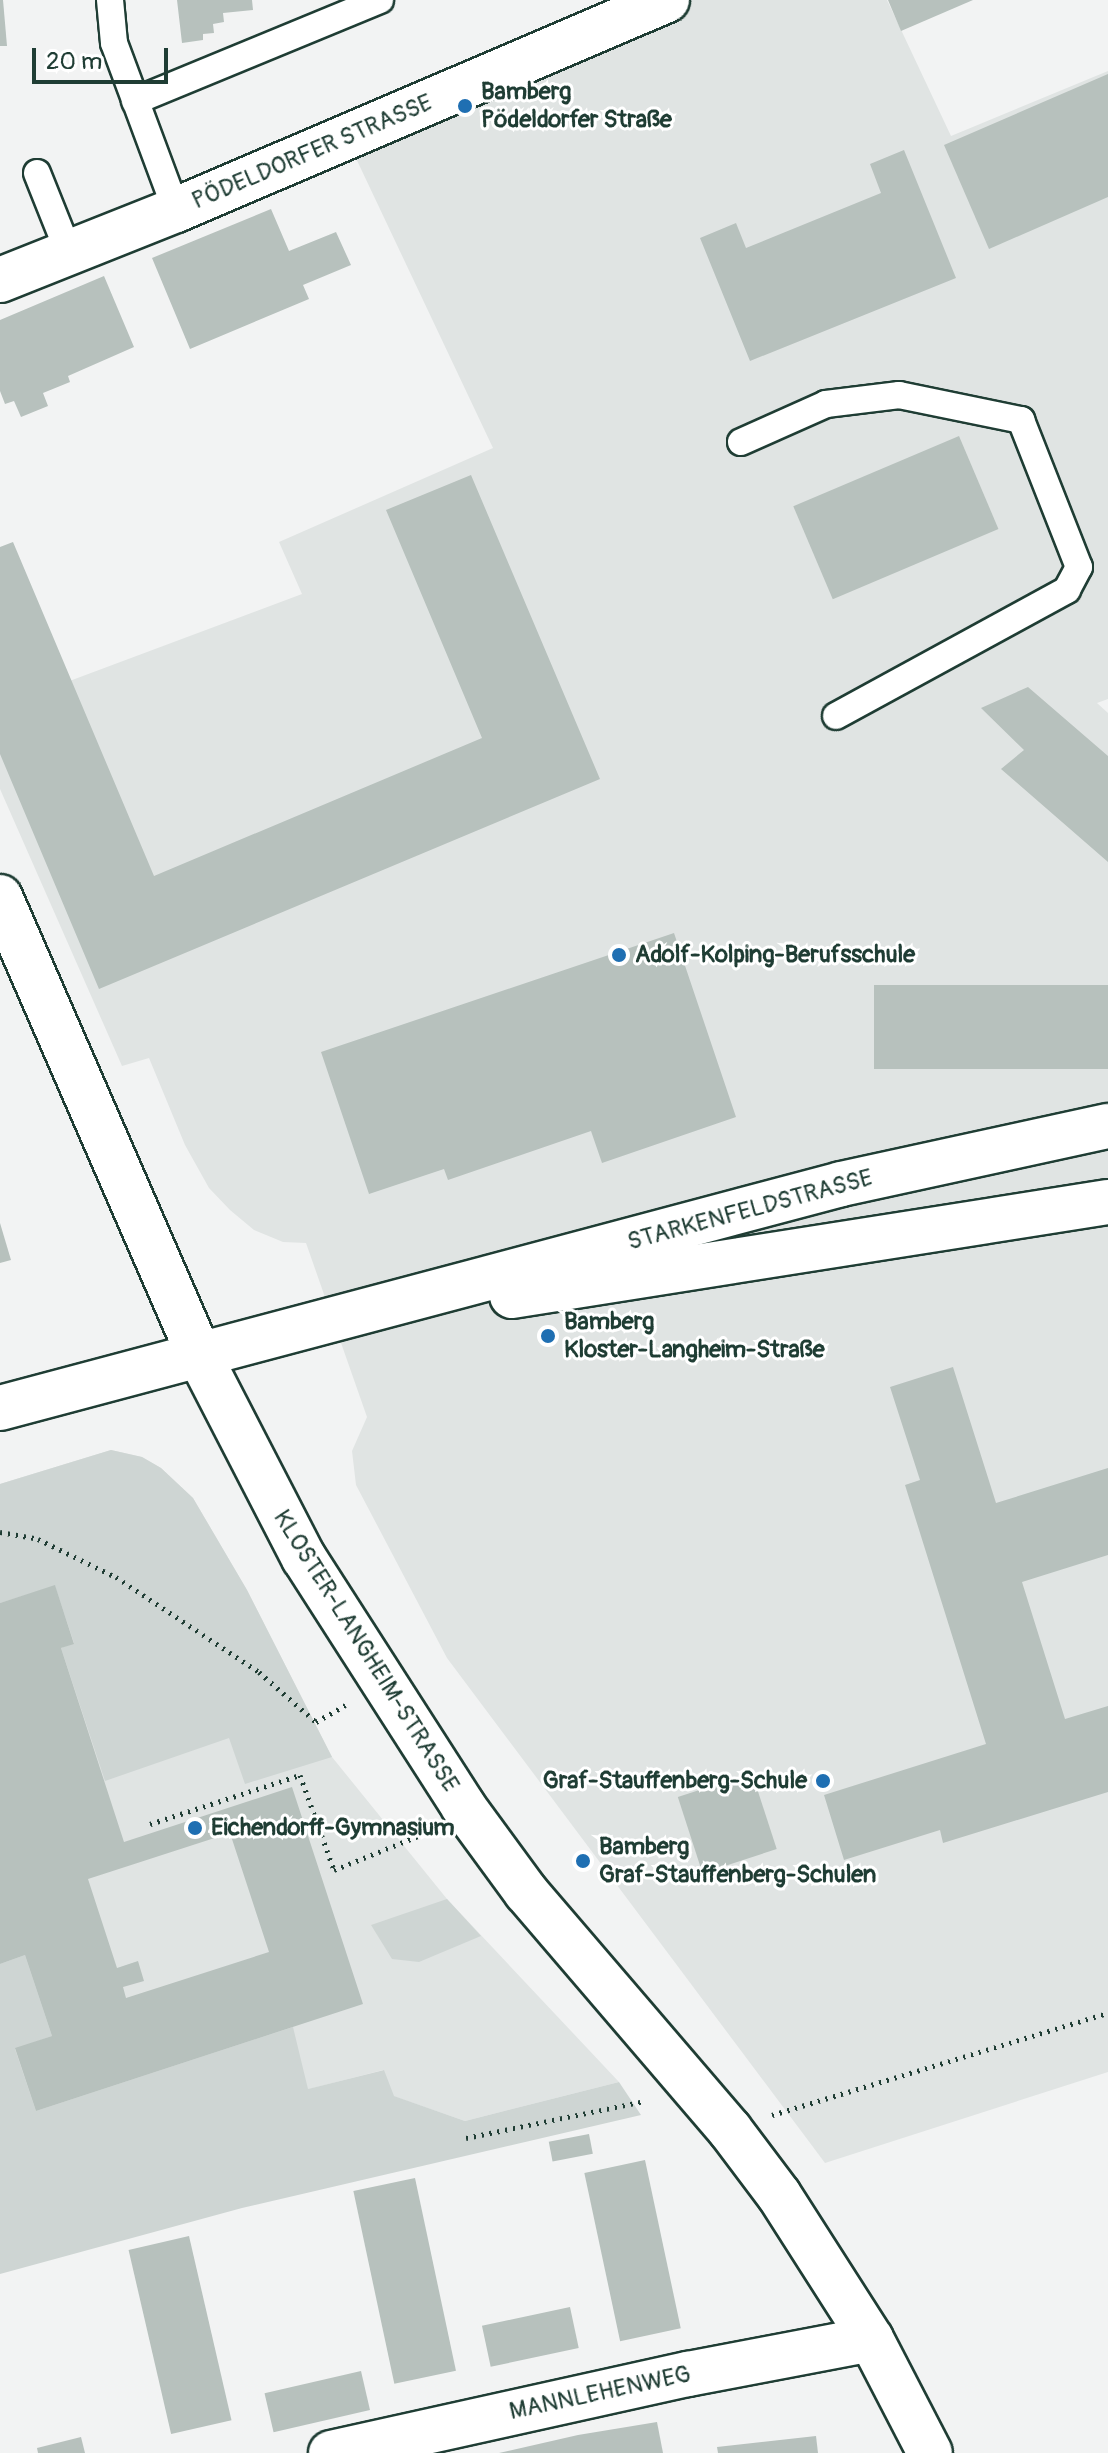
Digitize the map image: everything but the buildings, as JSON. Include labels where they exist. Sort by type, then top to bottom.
[{"type":"street","name":"PÖDELDORFER STRASSE","points":[[0,280],[176,210],[616,10],[667,0]]},
{"type":"street","name":"KLOSTER-LANGHEIM-STRASSE","points":[[0,897],[198,1353],[304,1558],[470,1815],[526,1892],[730,2130],[826,2265],[871,2339],[930,2453]]},
{"type":"street","name":"STARKENFELDSTRASSE","points":[[0,1408],[841,1184],[1108,1126]]},
{"type":"street","name":"STARKENFELDSTRASSE","points":[[394,1304],[540,1293],[1108,1202]]},
{"type":"street","name":"MANNLEHENWEG","points":[[331,2453],[688,2374],[871,2339]]},
{"type":"lane","points":[[110,0],[114,43],[176,210]]},
{"type":"lane","points":[[135,101],[380,0]]},
{"type":"lane","points":[[37,173],[69,253]]},
{"type":"lane","points":[[741,442],[826,404],[899,395],[1021,420],[1079,567],[1067,590],[836,716]]},
{"type":"path","points":[[0,1532],[38,1539],[116,1577],[259,1672],[316,1722],[383,1683]]},
{"type":"path","points":[[150,1824],[300,1775],[334,1870],[470,1815]]},
{"type":"path","points":[[730,2130],[828,2096],[1108,2013]]},
{"type":"path","points":[[466,2138],[696,2090]]},
{"type":"shaded area","points":[[643,0],[887,0],[951,136],[1108,71],[1108,699],[1097,703],[1108,713],[1108,2072],[825,2163],[447,1658],[356,1485],[352,1451],[367,1417],[306,1243],[283,1242],[254,1230],[230,1210],[209,1188],[185,1145],[149,1058],[122,1066],[0,789],[0,707],[302,594],[279,542],[493,448],[344,133]]},
{"type":"shaded area","name":"Eichendorff-Gymnasium","points":[[111,1450],[142,1457],[161,1468],[193,1498],[247,1590],[332,1757],[447,1899],[619,2082],[465,2121],[393,2096],[383,2070],[0,2169],[0,1484]]},
{"type":"shaded area","points":[[111,1450],[142,1457],[161,1468],[193,1498],[247,1590],[332,1757],[245,1784],[229,1738],[105,1781],[61,1648],[74,1643],[55,1586],[0,1603],[0,1484]]},
{"type":"shaded area","points":[[447,1899],[481,1936],[419,1962],[392,1959],[371,1925]]},
{"type":"shaded area","points":[[25,1955],[52,2036],[15,2049],[36,2111],[293,2027],[308,2089],[384,2070],[394,2096],[465,2121],[619,2082],[641,2115],[242,2208],[0,2274],[0,1964]]},
{"type":"place","name":"Bamberg Pödeldorfer Straße","points":[[465,106]]},
{"type":"place","name":"Adolf-Kolping-Berufsschule","points":[[619,955]]},
{"type":"place","name":"Bamberg Kloster-Langheim-Straße","points":[[548,1336]]},
{"type":"place","name":"Graf-Stauffenberg-Schule","points":[[823,1781]]},
{"type":"place","name":"Eichendorff-Gymnasium","points":[[195,1828]]},
{"type":"place","name":"Bamberg Graf-Stauffenberg-Schulen","points":[[583,1861]]}]
